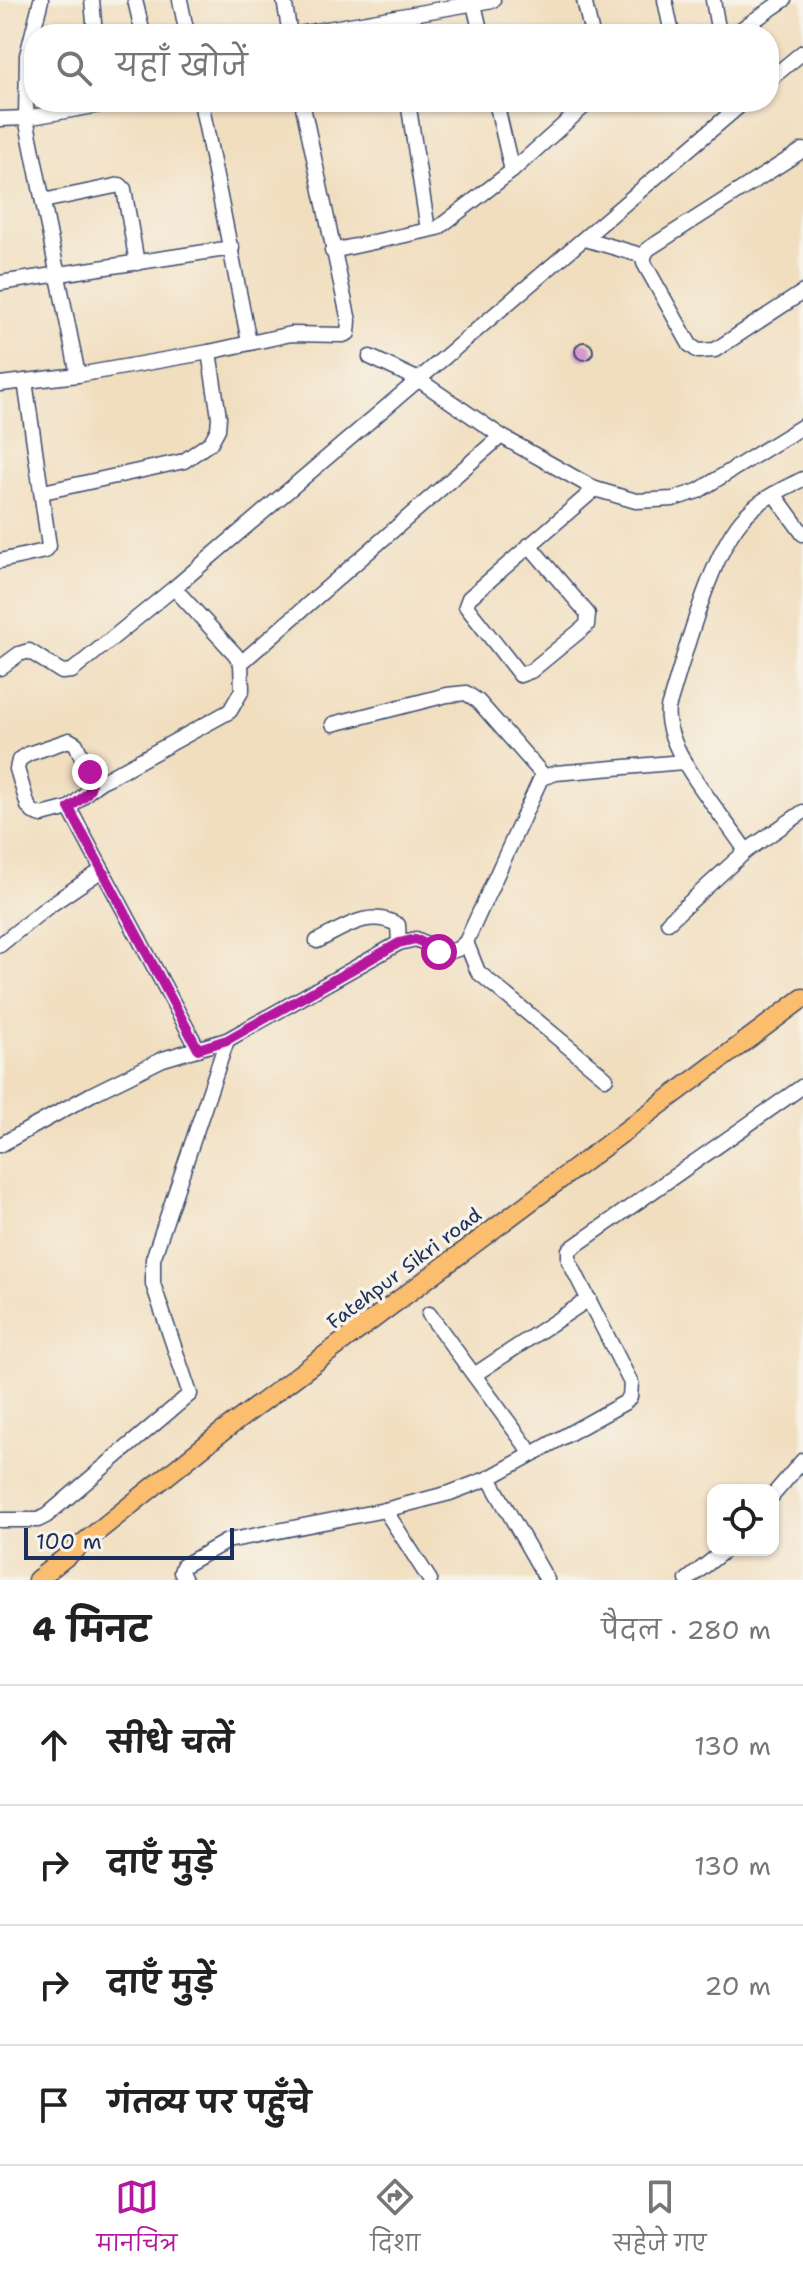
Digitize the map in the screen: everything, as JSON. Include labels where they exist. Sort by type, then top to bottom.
[{"type":"main road","name":"Fatehpur Sikri road","points":[[37,1580],[218,1435],[803,998]]},
{"type":"street","points":[[35,24],[41,0]]},
{"type":"street","points":[[92,0],[94,24]]},
{"type":"street","points":[[135,0],[141,24]]},
{"type":"street","points":[[180,0],[185,24]]},
{"type":"street","points":[[284,0],[288,24]]},
{"type":"street","points":[[372,24],[493,0]]},
{"type":"street","points":[[584,0],[590,24]]},
{"type":"street","points":[[665,0],[670,24]]},
{"type":"street","points":[[713,0],[717,24]]},
{"type":"street","points":[[747,24],[777,2]]},
{"type":"street","points":[[474,4],[479,24]]},
{"type":"street","points":[[394,18],[395,24]]},
{"type":"street","points":[[779,72],[803,52]]},
{"type":"street","points":[[26,112],[78,375]]},
{"type":"street","points":[[0,119],[58,112]]},
{"type":"street","points":[[203,112],[249,342]]},
{"type":"street","points":[[0,384],[78,375],[291,334],[348,333],[349,321],[304,112]]},
{"type":"street","points":[[410,112],[428,230]]},
{"type":"street","points":[[498,112],[512,171]]},
{"type":"street","points":[[332,251],[428,230],[447,222],[512,171],[578,112]]},
{"type":"street","points":[[0,668],[19,654],[29,651],[67,673],[174,588],[732,112]]},
{"type":"street","points":[[803,150],[648,249],[644,256],[644,263],[690,345],[698,351],[715,350],[803,292]]},
{"type":"street","points":[[43,201],[120,185],[124,189],[137,263]]},
{"type":"street","points":[[585,239],[644,256]]},
{"type":"street","points":[[0,283],[232,248]]},
{"type":"street","points":[[43,492],[184,461],[211,442],[218,429],[219,417],[209,352]]},
{"type":"street","points":[[370,357],[419,380],[501,436],[595,489],[636,501],[687,496],[803,426]]},
{"type":"street","points":[[0,561],[48,549],[43,492],[25,381]]},
{"type":"street","points":[[241,663],[501,436]]},
{"type":"street","points":[[746,851],[683,762],[667,715],[713,572],[737,524],[774,494],[803,479]]},
{"type":"street","points":[[529,545],[563,582],[588,614],[589,620],[587,625],[531,671],[520,675],[466,606],[466,601],[529,545],[595,489]]},
{"type":"street","points":[[774,494],[803,534]]},
{"type":"street","points":[[93,784],[76,744],[69,740],[19,760],[17,769],[28,806],[33,812],[42,815],[69,808],[93,784],[230,711],[242,690],[241,663],[174,588]]},
{"type":"street","points":[[333,724],[466,693],[478,701],[544,776]]},
{"type":"street","points":[[0,1145],[163,1059],[227,1040],[399,943],[416,939],[445,953],[458,949],[466,942],[538,782],[544,776],[683,762]]},
{"type":"street","points":[[69,808],[198,1049]]},
{"type":"street","points":[[668,922],[746,851],[803,812]]},
{"type":"street","points":[[0,945],[46,908],[102,870]]},
{"type":"street","points":[[317,941],[366,918],[377,917],[398,925],[399,943]]},
{"type":"street","points":[[466,942],[478,972],[606,1078]]},
{"type":"street","points":[[0,1520],[38,1520],[46,1516],[190,1394],[153,1284],[153,1259],[227,1040]]},
{"type":"street","points":[[185,1580],[181,1572],[183,1566],[227,1541],[426,1501],[489,1478],[630,1397],[631,1383],[567,1255],[573,1246],[801,1091]]},
{"type":"street","points":[[474,1375],[589,1299]]},
{"type":"street","points":[[429,1314],[532,1454]]},
{"type":"street","points":[[779,1488],[803,1460]]},
{"type":"street","points":[[489,1478],[547,1580]]},
{"type":"street","points":[[385,1510],[430,1580]]},
{"type":"street","points":[[687,1580],[717,1556]]},
{"type":"building","points":[[584,342],[593,351],[584,360],[575,351]]},
{"type":"route","points":[[90,772],[93,784],[69,808],[198,1049],[227,1040],[399,943],[416,939],[439,952]]}]
